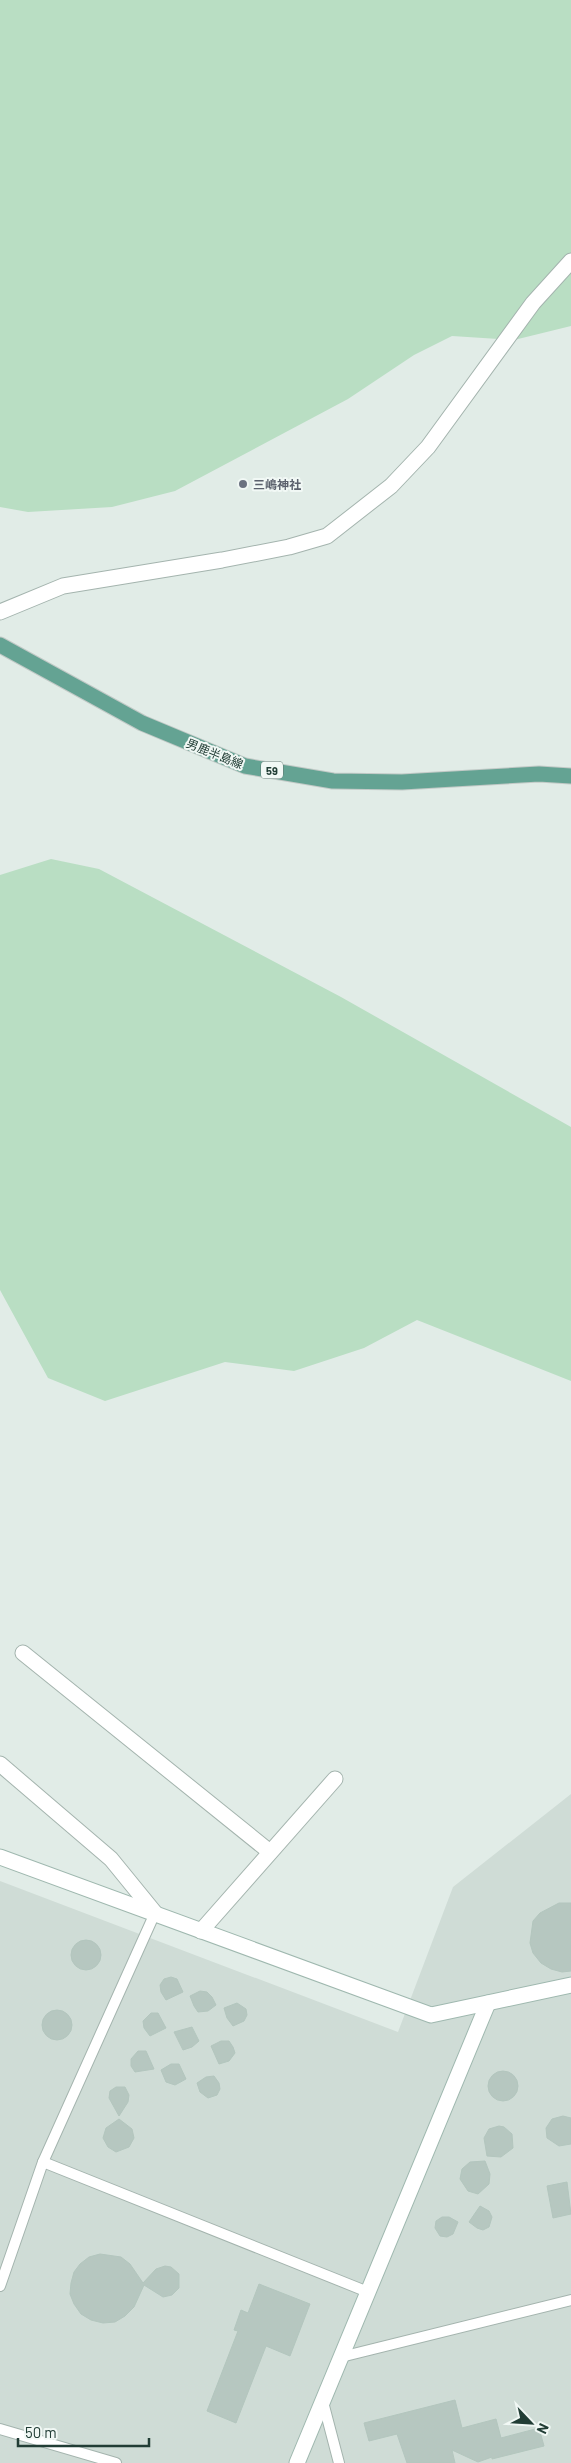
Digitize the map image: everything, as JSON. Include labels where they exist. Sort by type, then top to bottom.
[{"type":"main road","name":"男鹿半島線","points":[[0,644],[142,723],[245,766],[333,781],[402,782],[540,774],[571,776]]},
{"type":"street","points":[[0,612],[63,586],[222,560],[289,547],[327,536],[391,486],[428,447],[533,303],[571,262]]},
{"type":"street","points":[[23,1653],[270,1852]]},
{"type":"street","points":[[0,1764],[112,1859],[155,1914]]},
{"type":"street","points":[[201,1931],[335,1779]]},
{"type":"street","points":[[0,1857],[431,2015],[571,1985]]},
{"type":"street","points":[[297,2463],[488,2003]]},
{"type":"lane","points":[[0,2286],[43,2162],[155,1914]]},
{"type":"lane","points":[[43,2162],[368,2292]]},
{"type":"lane","points":[[341,2358],[571,2300]]},
{"type":"lane","points":[[323,2402],[339,2463]]},
{"type":"lane","points":[[0,2429],[116,2463]]},
{"type":"shaded area","points":[[571,1794],[571,2463],[0,2463],[0,1881],[398,2032],[453,1887]]},
{"type":"green space","points":[[0,0],[571,0],[571,326],[514,340],[452,336],[414,355],[348,399],[175,491],[112,507],[28,512],[0,507]]},
{"type":"green space","points":[[51,859],[99,869],[341,997],[571,1127],[571,1381],[417,1320],[364,1348],[294,1371],[225,1362],[105,1401],[48,1378],[0,1290],[0,875]]},
{"type":"building","points":[[559,1903],[571,1903],[571,1971],[562,1972],[551,1969],[541,1963],[533,1953],[530,1943],[533,1921],[540,1913]]},
{"type":"building","points":[[86,1940],[97,1944],[101,1955],[97,1966],[86,1970],[75,1966],[71,1955],[75,1944]]},
{"type":"building","points":[[171,1977],[177,1979],[183,1992],[166,2000],[161,1992],[160,1985],[164,1979]]},
{"type":"building","points":[[200,1991],[207,1992],[216,2005],[208,2011],[198,2012],[190,1996]]},
{"type":"building","points":[[237,2003],[246,2009],[247,2015],[244,2021],[233,2026],[227,2018],[224,2008]]},
{"type":"building","points":[[57,2010],[68,2014],[72,2025],[68,2036],[57,2040],[46,2036],[42,2025],[46,2014]]},
{"type":"building","points":[[151,2013],[158,2013],[166,2028],[150,2036],[144,2028],[143,2021]]},
{"type":"building","points":[[192,2027],[199,2041],[192,2047],[183,2050],[174,2032]]},
{"type":"building","points":[[221,2041],[229,2041],[235,2053],[229,2061],[219,2064],[211,2046]]},
{"type":"building","points":[[138,2051],[146,2051],[154,2069],[135,2072],[131,2066],[131,2059]]},
{"type":"building","points":[[171,2064],[179,2064],[186,2079],[175,2085],[166,2082],[161,2070]]},
{"type":"building","points":[[503,2071],[514,2075],[518,2086],[514,2097],[503,2101],[492,2097],[488,2086],[492,2075]]},
{"type":"building","points":[[214,2076],[219,2083],[220,2089],[217,2095],[208,2098],[200,2092],[197,2083],[206,2077]]},
{"type":"building","points":[[116,2087],[125,2087],[129,2095],[128,2102],[119,2116],[109,2098],[110,2091]]},
{"type":"building","points":[[563,2116],[571,2118],[571,2144],[559,2146],[547,2138],[546,2128],[552,2119]]},
{"type":"building","points":[[119,2119],[132,2129],[134,2138],[129,2147],[116,2152],[108,2147],[103,2138],[106,2128]]},
{"type":"building","points":[[499,2126],[504,2127],[512,2134],[513,2148],[501,2157],[487,2156],[484,2138],[489,2129]]},
{"type":"building","points":[[485,2161],[490,2174],[489,2184],[478,2194],[468,2191],[460,2179],[462,2169],[470,2162]]},
{"type":"building","points":[[567,2182],[571,2214],[553,2218],[547,2186]]},
{"type":"building","points":[[480,2206],[489,2211],[492,2217],[489,2227],[483,2230],[469,2222]]},
{"type":"building","points":[[442,2217],[449,2217],[458,2222],[453,2234],[447,2237],[440,2236],[435,2228],[436,2221]]},
{"type":"building","points":[[100,2254],[121,2257],[130,2264],[143,2283],[156,2269],[165,2266],[171,2267],[179,2274],[179,2288],[172,2295],[163,2297],[144,2285],[134,2307],[125,2316],[115,2322],[103,2323],[91,2320],[81,2314],[74,2304],[70,2294],[71,2283],[74,2272],[80,2264],[89,2257]]},
{"type":"building","points":[[259,2284],[310,2304],[290,2356],[266,2346],[236,2423],[207,2411],[238,2331],[234,2330],[241,2310],[248,2313]]},
{"type":"building","points":[[455,2400],[462,2428],[496,2419],[501,2438],[539,2428],[544,2446],[492,2459],[492,2457],[478,2462],[452,2450],[455,2463],[407,2463],[397,2434],[369,2441],[364,2423]]},
{"type":"place","name":"三嶋神社","points":[[243,484]]}]
